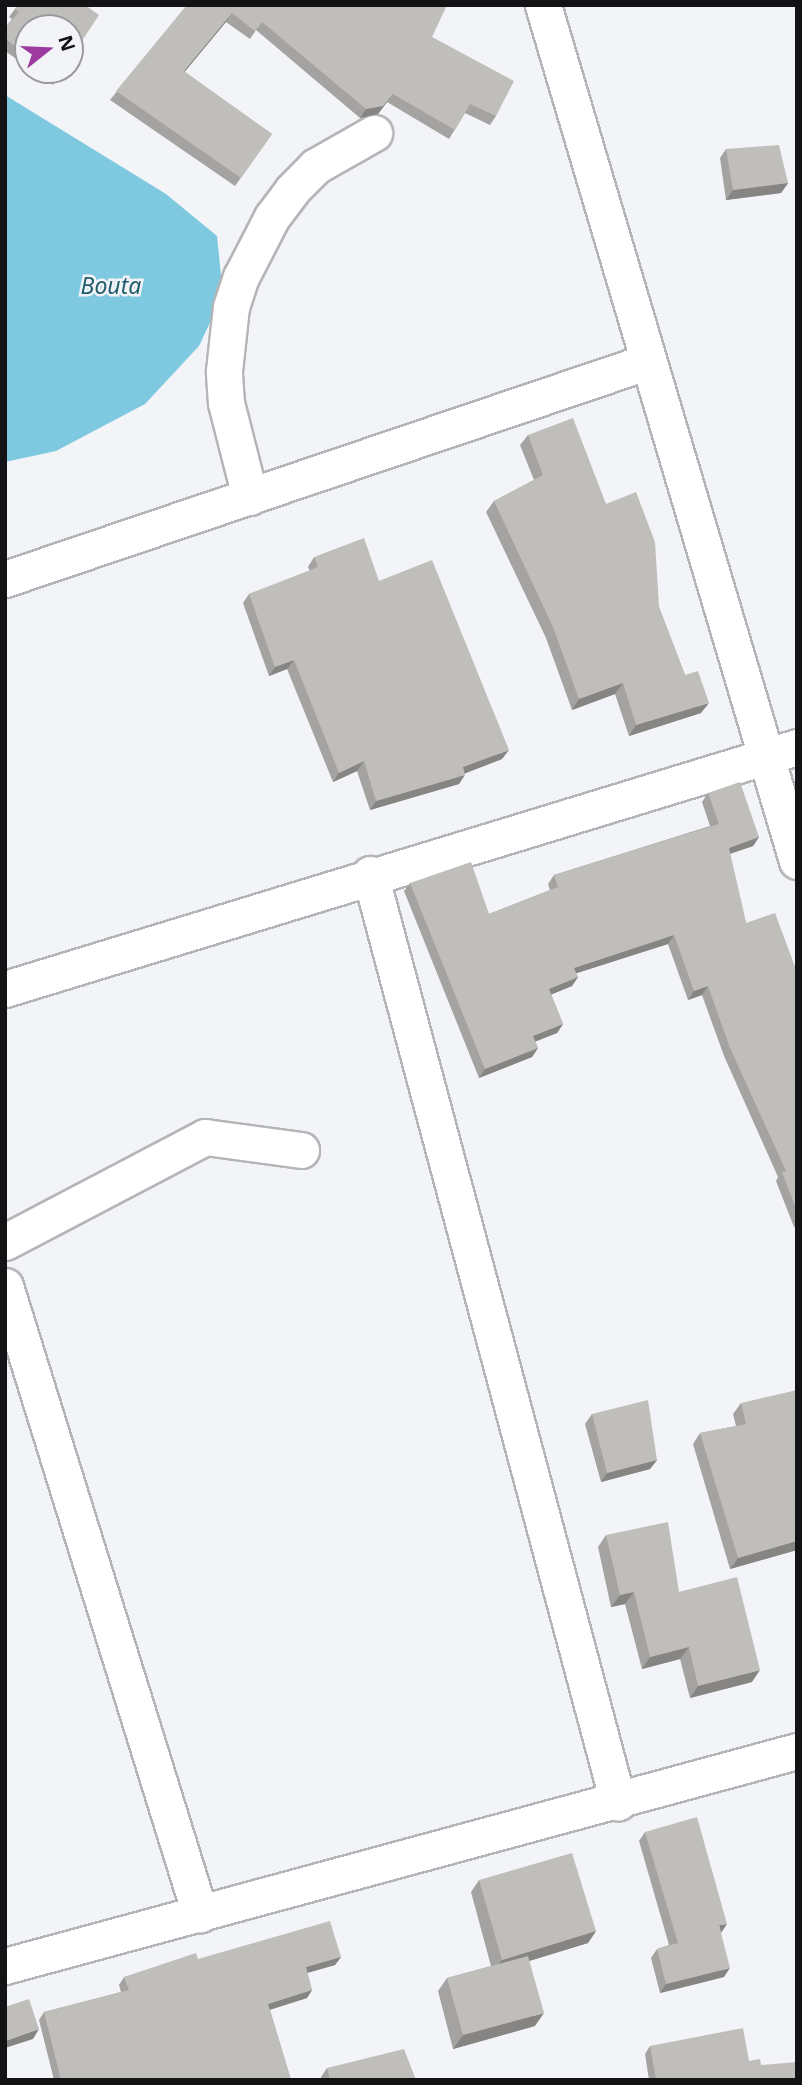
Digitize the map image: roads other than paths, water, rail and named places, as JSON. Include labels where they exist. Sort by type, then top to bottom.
[{"type":"street","points":[[543,5],[646,362],[781,752],[797,861]]},
{"type":"street","points":[[250,497],[226,403],[224,371],[229,318],[241,276],[272,217],[292,190],[316,166],[374,133]]},
{"type":"street","points":[[5,579],[646,362]]},
{"type":"street","points":[[5,989],[370,874],[781,752]]},
{"type":"street","points":[[370,874],[618,1802]]},
{"type":"street","points":[[5,1242],[205,1137],[301,1150]]},
{"type":"street","points":[[5,1286],[200,1914]]},
{"type":"street","points":[[5,1966],[618,1802],[797,1751]]},
{"type":"water","name":"Bouta","points":[[5,95],[166,194],[217,236],[223,295],[199,346],[145,404],[56,451],[5,462]]}]
